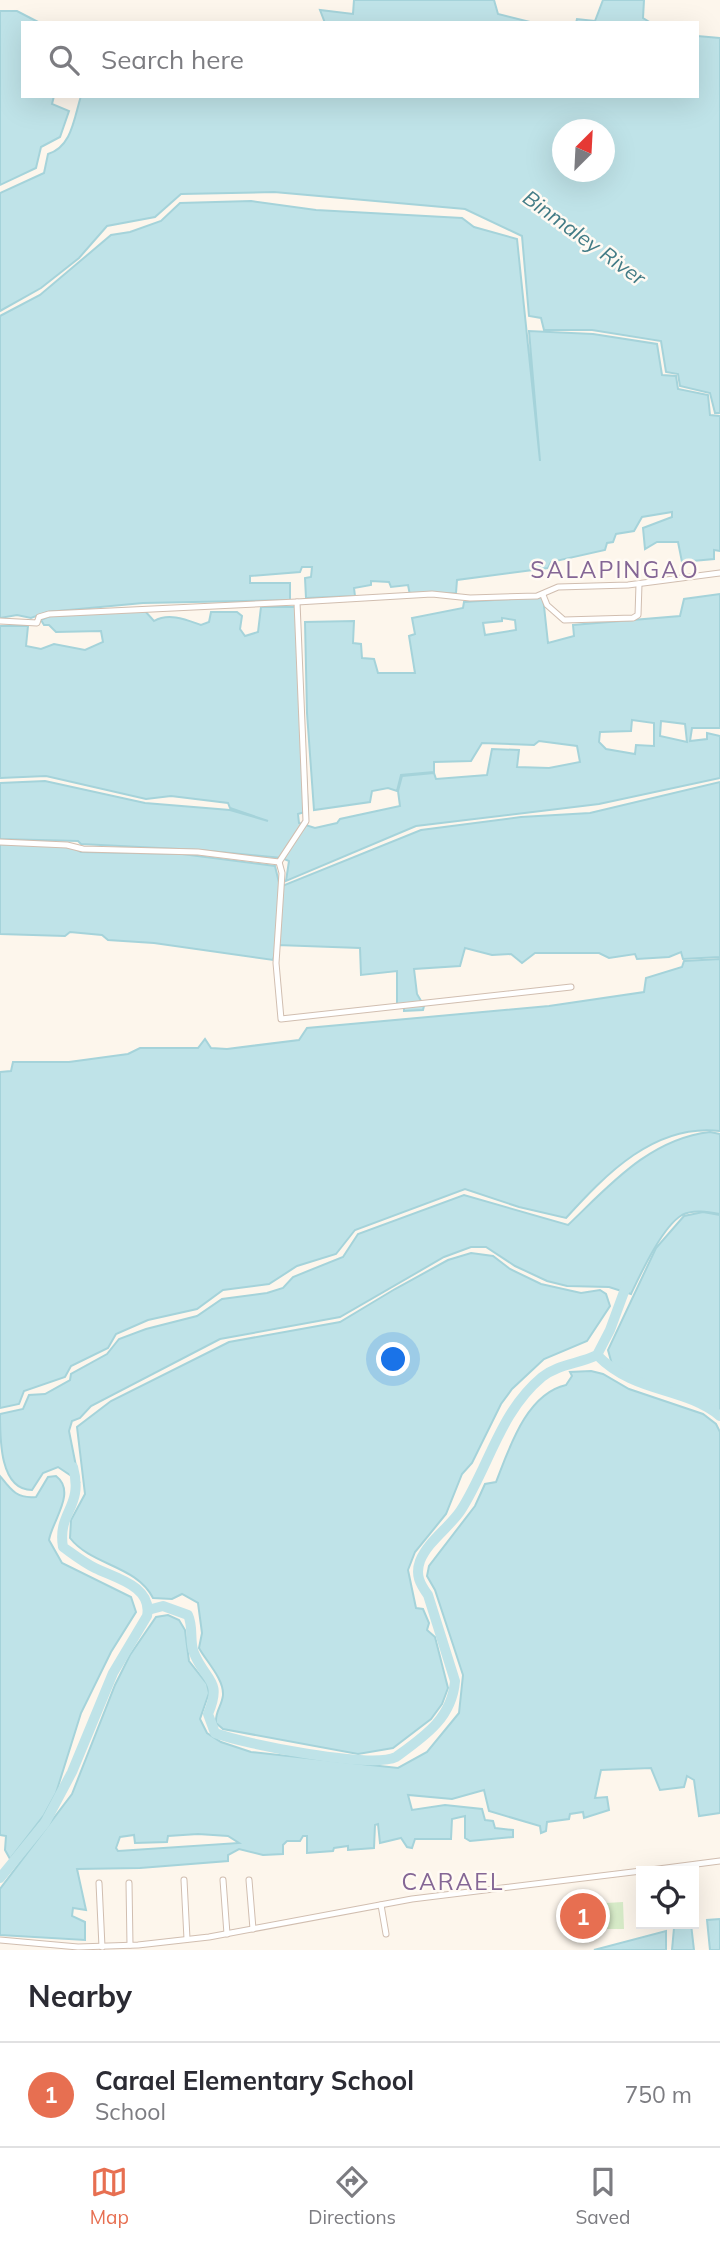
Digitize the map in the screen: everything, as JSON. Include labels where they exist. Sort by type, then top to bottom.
[{"type":"street","points":[[0,621],[36,623],[38,617],[46,615],[432,594],[470,598],[543,595],[558,587],[639,584],[720,573]]},
{"type":"street","points":[[543,595],[547,605],[564,620],[633,618],[638,615],[639,584]]},
{"type":"street","points":[[297,602],[306,824],[280,861],[282,873],[276,963],[281,1019],[571,987]]},
{"type":"street","points":[[0,842],[67,845],[82,849],[198,852],[280,861]]},
{"type":"street","points":[[681,1866],[720,1861]]},
{"type":"street","points":[[0,1940],[102,1947],[187,1939],[381,1905],[636,1872]]},
{"type":"street","points":[[184,1880],[187,1939]]},
{"type":"street","points":[[223,1880],[227,1934]]},
{"type":"street","points":[[249,1880],[253,1929]]},
{"type":"street","points":[[99,1883],[102,1947]]},
{"type":"street","points":[[128,1883],[130,1945]]},
{"type":"street","points":[[381,1905],[386,1934]]},
{"type":"green space","points":[[623,1902],[624,1929],[607,1929],[606,1903]]},
{"type":"water","points":[[354,0],[494,0],[498,14],[526,21],[324,21],[320,10],[353,14]]},
{"type":"water","points":[[603,0],[644,0],[643,18],[648,21],[595,21]]},
{"type":"water","points":[[0,11],[17,11],[36,21],[21,21],[21,98],[54,98],[52,104],[69,111],[60,137],[41,147],[36,168],[0,185]]},
{"type":"water","name":"Binmaley River","points":[[699,36],[720,38],[720,413],[715,413],[710,393],[680,386],[678,374],[666,372],[661,341],[592,330],[544,330],[541,318],[529,316],[522,236],[465,209],[274,192],[181,194],[155,217],[107,226],[79,258],[41,288],[0,311],[0,193],[44,173],[48,154],[62,145],[80,98],[699,98]]},
{"type":"water","points":[[251,201],[316,210],[462,218],[474,227],[517,239],[540,461],[529,331],[593,334],[657,344],[662,375],[676,376],[678,389],[708,395],[710,415],[720,416],[720,551],[714,550],[714,559],[682,562],[678,542],[657,542],[645,549],[643,528],[672,517],[672,512],[642,517],[634,531],[616,534],[613,542],[607,543],[605,550],[551,562],[548,568],[457,580],[456,593],[410,595],[408,585],[391,587],[389,582],[371,581],[371,585],[354,588],[355,596],[306,598],[305,578],[311,577],[312,567],[302,567],[300,572],[250,576],[250,583],[290,583],[290,600],[143,603],[47,612],[31,618],[17,615],[0,618],[0,316],[40,295],[111,235],[130,232],[161,221],[180,203]]},
{"type":"water","points":[[720,594],[720,728],[692,728],[690,741],[707,739],[707,733],[720,736],[720,778],[599,804],[416,826],[286,881],[289,861],[282,858],[199,850],[81,844],[78,841],[0,839],[0,783],[45,781],[145,803],[230,810],[268,821],[230,808],[228,803],[171,796],[146,799],[46,776],[0,778],[0,626],[28,626],[26,646],[41,649],[54,644],[85,650],[103,642],[101,631],[56,632],[41,620],[50,616],[145,611],[154,621],[172,617],[201,625],[209,622],[211,612],[237,612],[242,616],[240,629],[245,636],[258,632],[261,607],[297,607],[308,811],[298,814],[299,823],[315,828],[337,823],[340,819],[400,806],[398,791],[402,776],[434,773],[436,779],[487,775],[492,749],[519,750],[517,767],[549,768],[580,762],[577,746],[539,741],[534,745],[482,743],[471,761],[434,762],[434,772],[401,775],[397,791],[388,788],[372,791],[370,802],[314,810],[307,713],[305,622],[354,621],[353,643],[361,644],[362,658],[374,659],[378,673],[415,673],[409,636],[415,634],[412,618],[463,608],[464,602],[543,597],[548,643],[574,636],[573,625],[680,616],[684,599]],"holes":[[[502,618],[515,620],[516,630],[485,635],[483,623],[502,621]],[[632,720],[654,723],[654,746],[636,745],[635,754],[606,749],[599,742],[600,732],[631,731]],[[661,721],[685,724],[687,742],[660,736]]]},
{"type":"water","points":[[720,782],[720,957],[683,959],[681,952],[669,957],[637,959],[635,954],[609,958],[599,953],[535,953],[522,963],[511,954],[492,955],[465,948],[460,966],[414,969],[417,994],[424,1006],[423,1010],[404,1011],[404,1004],[397,1004],[397,971],[361,975],[360,948],[277,945],[273,960],[154,943],[108,940],[102,935],[70,932],[65,936],[0,934],[0,844],[70,846],[81,852],[182,854],[275,866],[280,887],[421,830],[521,817],[590,813]]},
{"type":"water","points":[[720,959],[720,1131],[696,1131],[653,1143],[615,1169],[566,1218],[519,1207],[465,1189],[355,1230],[336,1254],[297,1266],[269,1284],[223,1290],[197,1309],[148,1320],[116,1334],[108,1348],[71,1366],[65,1377],[24,1391],[19,1404],[0,1408],[0,1072],[11,1071],[13,1062],[69,1062],[128,1054],[140,1048],[198,1048],[205,1039],[211,1048],[227,1049],[299,1040],[307,1028],[549,1006],[644,992],[646,978],[682,967],[684,961]]},
{"type":"water","points":[[710,1132],[720,1134],[720,1214],[691,1212],[674,1221],[653,1251],[631,1294],[609,1287],[567,1286],[547,1281],[515,1266],[486,1247],[471,1247],[444,1257],[340,1317],[220,1339],[91,1406],[80,1418],[72,1421],[69,1431],[79,1481],[58,1467],[43,1473],[32,1490],[21,1488],[13,1482],[8,1473],[0,1437],[0,1414],[23,1409],[29,1395],[45,1394],[70,1380],[71,1374],[107,1354],[119,1339],[197,1316],[222,1299],[283,1288],[293,1277],[343,1257],[358,1234],[464,1195],[568,1225],[615,1180],[649,1154],[688,1136]]},
{"type":"water","points":[[703,1212],[720,1215],[720,1411],[680,1394],[627,1377],[613,1368],[608,1350],[656,1248],[684,1216]]},
{"type":"water","points":[[471,1253],[493,1256],[510,1269],[541,1284],[581,1293],[600,1290],[606,1294],[610,1306],[587,1341],[544,1359],[512,1389],[501,1404],[472,1463],[462,1474],[446,1514],[415,1552],[408,1570],[416,1608],[423,1609],[429,1623],[427,1630],[435,1637],[448,1688],[442,1704],[431,1719],[393,1748],[358,1754],[223,1729],[216,1723],[223,1689],[199,1648],[202,1633],[198,1603],[182,1594],[172,1599],[153,1598],[136,1579],[90,1555],[70,1538],[71,1520],[85,1494],[77,1427],[111,1401],[229,1342],[340,1322],[448,1260]]},
{"type":"water","points":[[591,1371],[603,1374],[629,1389],[703,1414],[716,1424],[720,1432],[720,1813],[699,1816],[694,1780],[687,1776],[684,1787],[660,1790],[651,1768],[601,1770],[595,1798],[607,1797],[609,1810],[584,1818],[583,1812],[570,1814],[569,1819],[547,1822],[546,1831],[541,1833],[540,1826],[489,1811],[484,1790],[452,1799],[408,1795],[412,1810],[445,1805],[482,1809],[485,1820],[493,1821],[495,1828],[513,1830],[513,1837],[470,1841],[465,1838],[465,1816],[452,1819],[451,1839],[415,1839],[412,1848],[407,1847],[401,1838],[380,1843],[378,1824],[375,1825],[374,1848],[348,1850],[348,1846],[334,1848],[333,1851],[307,1853],[307,1836],[303,1836],[300,1841],[287,1841],[283,1845],[283,1854],[263,1855],[239,1849],[228,1855],[228,1861],[140,1868],[77,1869],[86,1910],[73,1908],[72,1916],[85,1922],[85,1940],[0,1935],[0,1889],[72,1794],[115,1685],[130,1655],[156,1617],[168,1615],[179,1620],[185,1630],[189,1661],[207,1684],[209,1693],[200,1719],[207,1733],[221,1742],[251,1752],[398,1768],[427,1752],[459,1713],[463,1675],[435,1590],[427,1576],[429,1566],[475,1506],[485,1484],[496,1482],[513,1439],[530,1411],[552,1390],[566,1385],[572,1376],[570,1372]],"holes":[[[134,1835],[135,1843],[167,1842],[168,1836],[228,1836],[239,1843],[118,1851],[116,1848],[120,1837]]]},
{"type":"water","points":[[0,1476],[15,1492],[24,1497],[36,1497],[48,1477],[56,1476],[62,1483],[64,1498],[49,1540],[62,1563],[131,1597],[136,1612],[111,1652],[81,1713],[56,1793],[44,1815],[10,1859],[5,1850],[6,1836],[0,1835]]},
{"type":"water","points":[[720,1919],[720,1950],[710,1950],[707,1920]]},
{"type":"water","points":[[674,1929],[692,1929],[694,1950],[672,1950]]},
{"type":"water","points":[[666,1931],[666,1950],[594,1950]]},
{"type":"waterway","points":[[148,1610],[163,1606],[188,1615],[194,1653],[213,1687],[214,1694],[208,1714],[215,1733],[278,1749],[335,1758],[382,1760],[396,1757],[427,1733],[443,1716],[449,1706],[455,1681],[428,1595],[419,1579],[420,1561],[428,1547],[461,1510],[505,1423],[528,1391],[548,1373],[597,1355],[610,1330],[628,1281]]},
{"type":"waterway","points":[[597,1355],[627,1377],[691,1399],[720,1416]]},
{"type":"waterway","points":[[0,1878],[45,1823],[72,1772],[113,1673],[147,1616],[144,1597],[131,1584],[91,1566],[63,1547],[64,1525],[75,1492],[73,1467]]},
{"type":"place","name":"Carael Elementary School","points":[[583,1916]]},
{"type":"district","name":"SALAPINGAO","points":[[615,570]]},
{"type":"district","name":"CARAEL","points":[[453,1882]]}]
